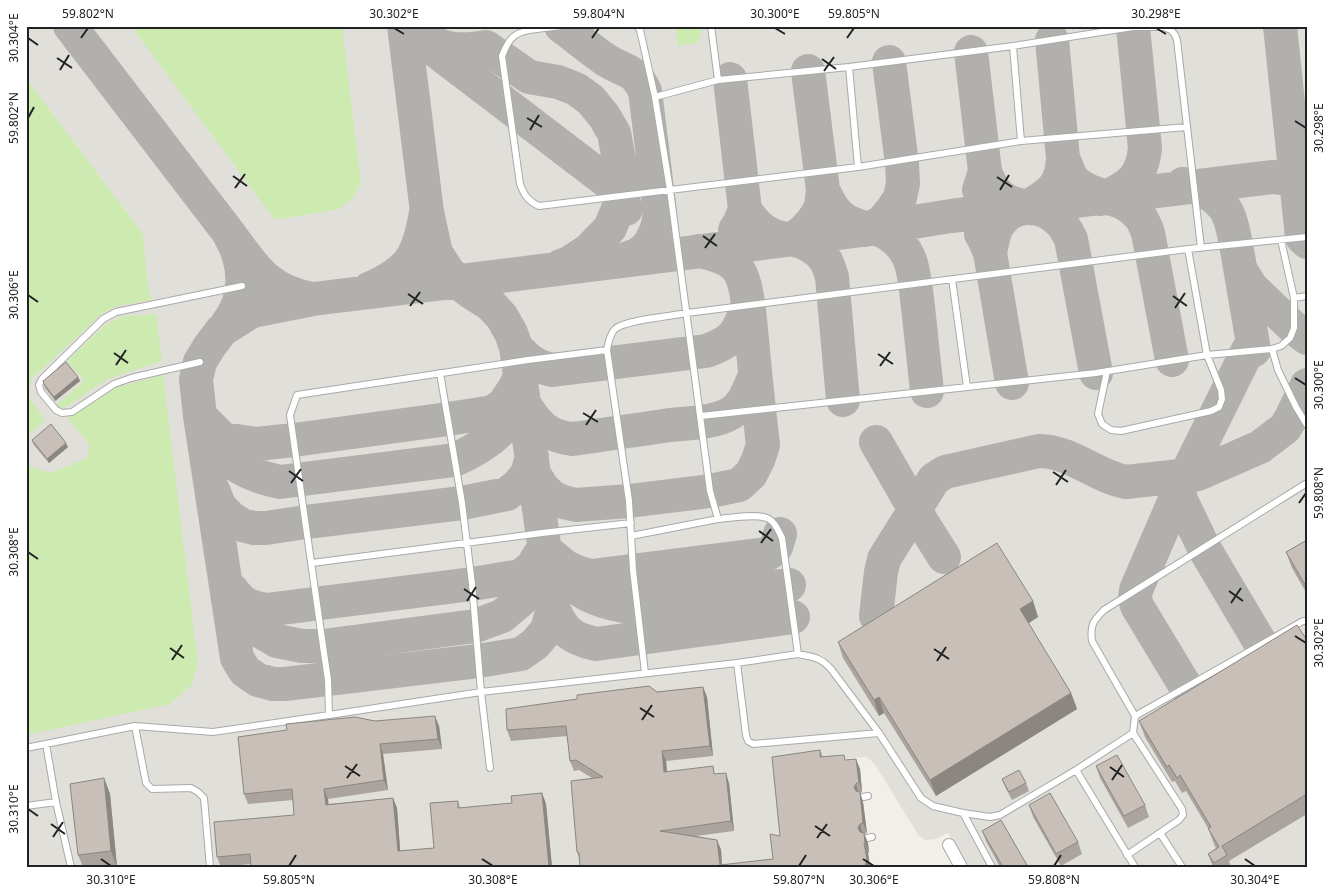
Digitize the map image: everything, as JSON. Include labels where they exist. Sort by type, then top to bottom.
[{"type":"street","points":[[949,846],[961,867]]},
{"type":"lane","points":[[562,26],[522,32],[512,37],[502,56],[520,184],[523,194],[530,202],[539,206],[858,167],[1021,142],[1187,127]]},
{"type":"lane","points":[[637,26],[640,30],[655,97],[670,190],[710,490],[718,519]]},
{"type":"lane","points":[[711,26],[718,80]]},
{"type":"lane","points":[[655,97],[718,80],[849,67],[1013,46],[1133,27],[1164,27],[1171,30],[1177,40],[1201,248]]},
{"type":"lane","points":[[1013,46],[1021,142]]},
{"type":"lane","points":[[849,67],[858,167]]},
{"type":"lane","points":[[645,673],[633,570],[629,501],[607,350],[614,329],[624,323],[687,313],[1188,249],[1307,237]]},
{"type":"lane","points":[[701,416],[1068,376],[1207,355],[1272,349],[1281,346],[1290,338],[1294,328],[1294,298],[1281,240]]},
{"type":"lane","points":[[1107,370],[1098,414],[1102,424],[1111,430],[1121,431],[1210,412],[1219,406],[1222,399],[1221,390],[1207,355],[1188,249]]},
{"type":"lane","points":[[952,279],[967,387]]},
{"type":"lane","points":[[200,362],[131,378],[114,384],[72,412],[62,413],[56,410],[41,392],[39,385],[42,379],[104,319],[116,312],[242,286]]},
{"type":"lane","points":[[1294,298],[1307,296]]},
{"type":"lane","points":[[1272,349],[1278,370],[1307,425]]},
{"type":"lane","points":[[329,714],[328,680],[290,415],[297,395],[607,350]]},
{"type":"lane","points":[[440,373],[462,503],[490,768]]},
{"type":"lane","points":[[1127,855],[1179,820],[1183,815],[1182,809],[1133,733],[1135,716],[1092,641],[1090,629],[1095,618],[1104,610],[1307,484]]},
{"type":"lane","points":[[631,536],[718,519],[760,516],[770,519],[777,527],[782,538],[798,654]]},
{"type":"lane","points":[[312,563],[631,523]]},
{"type":"lane","points":[[1135,716],[1303,620],[1307,620]]},
{"type":"lane","points":[[26,748],[135,726],[213,732],[481,692],[737,663],[798,654],[823,661],[831,669],[879,733],[921,798],[933,806],[990,817],[1000,814],[1076,770],[1133,733]]},
{"type":"lane","points":[[737,663],[746,735],[748,741],[753,744],[879,733]]},
{"type":"lane","points":[[135,726],[148,787],[152,789],[191,788],[204,798],[210,867]]},
{"type":"lane","points":[[46,744],[56,802],[71,867]]},
{"type":"lane","points":[[1076,770],[1135,867]]},
{"type":"lane","points":[[26,806],[56,802]]},
{"type":"lane","points":[[963,813],[992,867]]},
{"type":"lane","points":[[1160,833],[1182,867]]},
{"type":"shaded area","points":[[26,26],[1307,26],[1307,867],[968,867],[948,833],[935,839],[925,840],[919,836],[876,766],[866,757],[824,760],[776,867],[26,867]]},
{"type":"green space","points":[[131,26],[342,26],[361,184],[352,199],[339,209],[275,220]]},
{"type":"green space","points":[[675,26],[700,26],[702,32],[698,43],[678,46]]},
{"type":"green space","points":[[26,78],[143,234],[148,287],[152,300],[116,306],[103,313],[32,378],[28,396],[45,420],[26,437]]},
{"type":"green space","points":[[156,314],[162,361],[108,379],[64,408],[54,407],[84,381],[67,361],[105,325],[122,316]]},
{"type":"green space","points":[[163,375],[198,664],[191,686],[170,704],[26,735],[26,461],[30,466],[51,473],[87,458],[90,445],[67,418],[113,388]]},
{"type":"building","points":[[66,362],[78,377],[54,397],[43,381]]},
{"type":"building","points":[[51,424],[66,443],[47,459],[32,440]]},
{"type":"building","points":[[1307,540],[1307,588],[1286,552]]},
{"type":"building","points":[[997,543],[1033,601],[1020,609],[1071,693],[930,780],[879,697],[874,700],[838,642]]},
{"type":"building","points":[[1297,625],[1307,640],[1307,794],[1222,846],[1227,855],[1214,863],[1208,854],[1219,847],[1208,828],[1211,827],[1180,775],[1177,778],[1169,765],[1167,767],[1139,721]]},
{"type":"building","points":[[649,686],[657,692],[703,687],[710,746],[662,751],[664,772],[713,766],[714,774],[726,773],[731,821],[660,831],[717,840],[720,865],[773,859],[770,834],[780,836],[772,757],[820,750],[820,757],[844,755],[845,760],[856,759],[859,782],[854,787],[856,791],[860,792],[863,823],[858,828],[860,832],[864,833],[867,859],[865,867],[580,867],[571,781],[603,777],[576,760],[570,761],[566,726],[507,730],[506,709],[577,699],[577,695]]},
{"type":"building","points":[[435,716],[438,739],[380,744],[384,780],[324,789],[326,805],[393,798],[398,851],[434,848],[430,803],[458,801],[458,808],[512,803],[511,796],[542,793],[549,867],[251,867],[250,854],[217,857],[214,822],[294,815],[292,789],[244,794],[238,737],[287,730],[286,724],[355,717],[375,721]]},
{"type":"building","points":[[1117,755],[1145,805],[1124,816],[1096,766]]},
{"type":"building","points":[[1019,770],[1026,783],[1009,792],[1002,779]]},
{"type":"building","points":[[104,778],[111,851],[78,855],[70,784]]},
{"type":"building","points":[[1050,793],[1078,842],[1056,854],[1029,805]]},
{"type":"building","points":[[1001,820],[1028,867],[1003,867],[982,831]]},
{"type":"taxiway","points":[[70,26],[228,232]]},
{"type":"taxiway","points":[[404,26],[427,212],[436,253],[456,281],[472,293],[491,305],[502,317],[516,347],[553,608],[547,630],[535,644],[521,654],[478,661],[273,684],[258,680],[245,671],[237,658],[196,379],[200,362],[222,330],[252,311],[313,299],[679,254],[869,229],[951,216],[1273,177],[1291,180],[1307,190]]},
{"type":"taxiway","points":[[561,26],[606,60],[633,74],[645,91],[660,213],[652,240],[645,249],[621,261]]},
{"type":"taxiway","points":[[1280,26],[1302,237],[1307,242]]},
{"type":"taxiway","points":[[1063,158],[1074,181],[1091,192],[1106,197],[1129,184],[1138,173],[1145,148],[1133,27]]},
{"type":"taxiway","points":[[419,38],[452,49],[486,47],[529,77],[558,82],[576,89],[591,100],[604,116],[614,133],[624,186],[618,209],[610,228],[589,250],[561,266]]},
{"type":"taxiway","points":[[985,171],[995,192],[1011,203],[1027,207],[1042,198],[1057,182],[1063,158],[1052,40]]},
{"type":"taxiway","points":[[428,45],[613,186],[621,196],[626,209]]},
{"type":"taxiway","points":[[971,52],[985,171],[979,190]]},
{"type":"taxiway","points":[[823,190],[831,206],[840,216],[845,220],[869,229],[882,222],[900,198],[903,183],[902,164],[889,62]]},
{"type":"taxiway","points":[[745,210],[756,224],[765,231],[789,239],[804,231],[813,221],[821,206],[823,190],[808,71]]},
{"type":"taxiway","points":[[730,79],[745,210],[735,230]]},
{"type":"taxiway","points":[[1183,184],[1208,194],[1220,203],[1228,214],[1236,244],[1254,350]]},
{"type":"taxiway","points":[[1099,199],[1117,200],[1128,206],[1144,223],[1148,233],[1172,360]]},
{"type":"taxiway","points":[[990,253],[997,227],[1010,213],[1019,209],[1037,209],[1054,216],[1062,225],[1071,239],[1096,373]]},
{"type":"taxiway","points":[[369,289],[395,275],[411,260],[420,240],[426,212]]},
{"type":"taxiway","points":[[864,230],[878,230],[891,236],[902,246],[909,258],[915,282],[927,391]]},
{"type":"taxiway","points":[[227,324],[236,309],[242,284],[238,254],[228,232],[245,256],[272,284],[297,296],[313,299]]},
{"type":"taxiway","points":[[981,234],[990,253],[1012,383]]},
{"type":"taxiway","points":[[784,240],[796,240],[814,248],[829,267],[832,277],[843,400]]},
{"type":"taxiway","points":[[534,474],[542,487],[552,497],[576,505],[629,501],[710,491],[739,485],[751,474],[763,445],[745,285],[739,271],[727,260],[699,251]]},
{"type":"taxiway","points":[[1241,270],[1251,287],[1307,338]]},
{"type":"taxiway","points":[[516,347],[532,362],[553,370],[706,351],[723,343],[734,334],[748,305]]},
{"type":"taxiway","points":[[1248,350],[1180,488],[1180,498],[1204,548],[1261,644]]},
{"type":"taxiway","points":[[520,377],[519,397],[510,419],[503,428],[475,450],[454,460],[280,482],[254,474],[230,461],[217,447],[200,416],[223,439],[257,444],[294,440],[493,412],[504,404],[520,377]]},
{"type":"taxiway","points":[[524,404],[544,429],[564,438],[573,439],[717,419],[731,413],[738,407],[752,382]]},
{"type":"taxiway","points":[[876,616],[884,559],[934,479],[945,472],[1039,451],[1062,455],[1104,475],[1126,482],[1198,474],[1260,447],[1285,428],[1307,385]]},
{"type":"taxiway","points":[[876,442],[944,557]]},
{"type":"taxiway","points":[[213,490],[220,507],[231,518],[242,525],[266,528],[462,503],[507,494],[527,474],[532,457]]},
{"type":"taxiway","points":[[1180,488],[1136,590],[1135,598],[1137,606],[1186,687]]},
{"type":"taxiway","points":[[780,534],[776,547],[768,554],[591,576],[576,572],[565,566],[545,549],[558,569],[573,586],[597,599],[624,606],[789,585]]},
{"type":"taxiway","points":[[232,590],[246,604],[266,610],[521,576],[532,567],[543,551]]},
{"type":"taxiway","points":[[228,596],[241,615],[260,631],[277,641],[302,646],[323,646],[475,626],[502,616],[520,601],[534,585],[547,559]]},
{"type":"taxiway","points":[[553,608],[569,633],[596,644],[793,617]]}]
